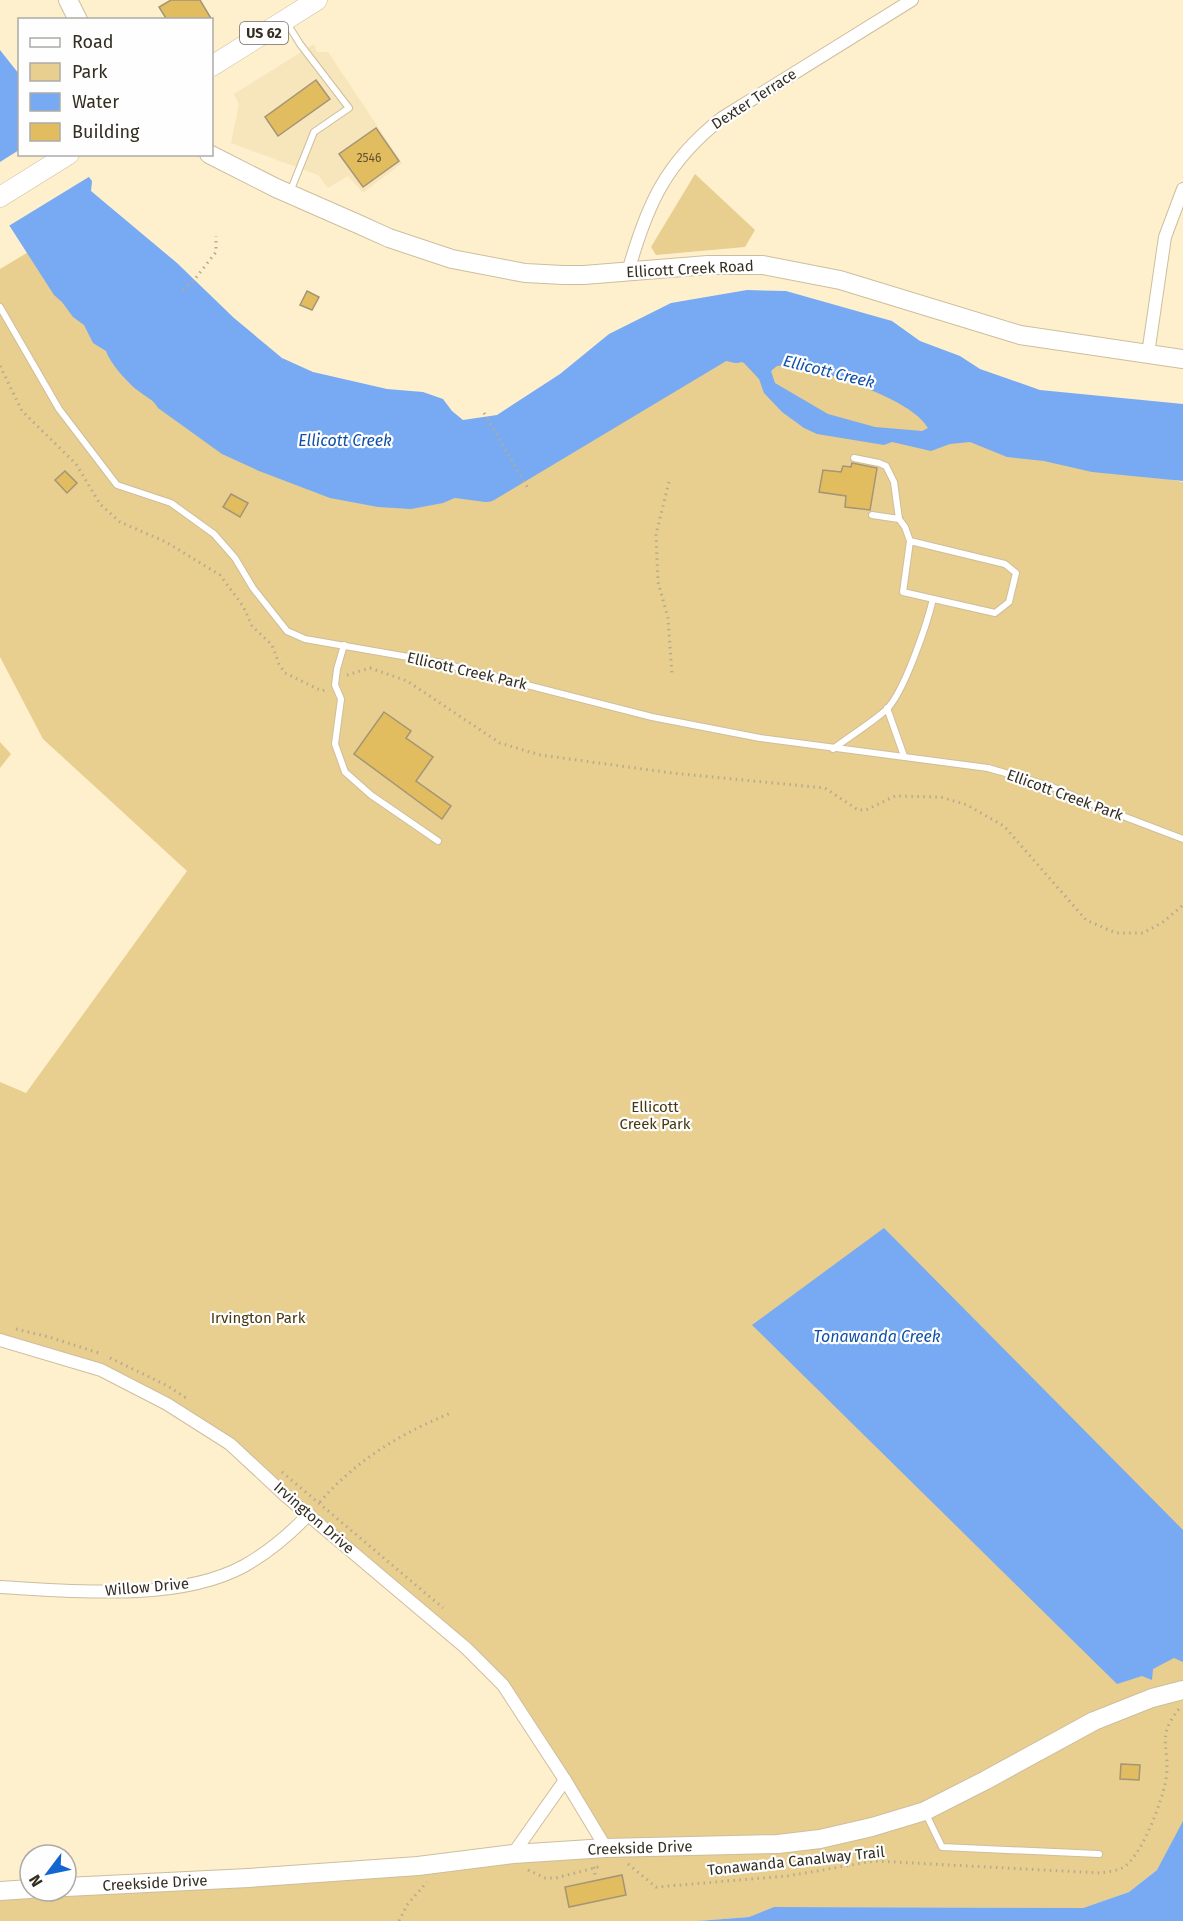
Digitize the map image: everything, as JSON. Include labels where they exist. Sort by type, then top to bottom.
[{"type":"main road","name":"US 62","points":[[217,62],[317,0]]},
{"type":"main road","points":[[0,197],[66,156]]},
{"type":"street","points":[[68,0],[77,18]]},
{"type":"street","name":"Dexter Terrace","points":[[628,272],[638,236],[653,201],[682,154],[700,135],[722,118],[912,0]]},
{"type":"street","points":[[213,144],[223,156],[241,170]]},
{"type":"street","name":"Ellicott Creek Road","points":[[213,156],[289,194],[389,238],[452,259],[525,273],[584,275],[708,265],[763,265],[840,280],[1020,336],[1183,359]]},
{"type":"street","points":[[1148,354],[1165,237],[1183,189]]},
{"type":"street","name":"Irvington Drive","points":[[0,1340],[101,1370],[167,1404],[230,1444],[466,1648],[503,1685],[606,1848]]},
{"type":"street","name":"Willow Drive","points":[[0,1587],[107,1591],[158,1589],[187,1585],[216,1578],[242,1567],[275,1546],[309,1514]]},
{"type":"street","name":"Creekside Drive","points":[[78,1886],[407,1867],[513,1854],[606,1848],[778,1844],[820,1839],[872,1827],[925,1811],[1094,1721],[1152,1698],[1183,1690]]},
{"type":"street","points":[[513,1854],[565,1780]]},
{"type":"street","points":[[0,1891],[18,1890]]},
{"type":"lane","points":[[285,20],[300,44],[349,108],[314,132],[289,194]]},
{"type":"lane","name":"Ellicott Creek Park","points":[[0,307],[59,409],[117,484],[171,503],[214,534],[235,558],[252,588],[287,631],[305,639],[437,662],[652,717],[760,738],[988,768],[1050,786],[1183,839]]},
{"type":"lane","points":[[854,458],[886,466],[894,482],[899,519],[905,526],[910,541],[903,592],[995,614],[1009,602],[1016,573],[1005,564],[910,541]]},
{"type":"lane","points":[[872,515],[899,519]]},
{"type":"lane","points":[[833,748],[887,708],[902,684],[926,627],[933,599]]},
{"type":"lane","points":[[344,645],[335,686],[341,699],[335,744],[345,772],[371,795],[438,841]]},
{"type":"lane","points":[[887,708],[904,756]]},
{"type":"lane","points":[[925,1811],[942,1847],[1099,1854]]},
{"type":"path","points":[[183,290],[195,279],[216,252],[216,236]]},
{"type":"path","points":[[0,366],[22,411],[76,464],[100,504],[120,522],[166,542],[220,575],[243,606],[252,626],[272,645],[285,673],[322,691],[335,686],[349,674],[370,668],[407,681],[500,743],[540,755],[672,773],[825,788],[858,810],[866,810],[896,796],[941,797],[967,805],[1004,826],[1086,920],[1116,933],[1143,933],[1163,922],[1183,905]]},
{"type":"path","points":[[484,413],[529,490]]},
{"type":"path","points":[[669,482],[656,534],[658,582],[668,618],[672,675]]},
{"type":"path","points":[[309,1514],[353,1468],[386,1444],[451,1413]]},
{"type":"path","name":"Tonawanda Canalway Trail","points":[[624,1861],[656,1887],[787,1876],[875,1861],[1100,1873],[1123,1868],[1137,1851],[1158,1811],[1167,1776],[1165,1743],[1168,1722],[1179,1708],[1183,1707]]},
{"type":"path","points":[[528,1870],[544,1878],[556,1878],[604,1866]]},
{"type":"path","points":[[399,1921],[407,1905],[424,1883],[432,1880]]},
{"type":"shaded area","points":[[314,44],[317,52],[328,52],[402,163],[363,193],[348,176],[328,188],[318,175],[231,143],[239,104],[234,94]]},
{"type":"green space","points":[[695,174],[755,230],[745,247],[656,255],[651,247]]},
{"type":"green space","name":"Ellicott Creek Park","points":[[77,223],[287,459],[487,488],[724,346],[936,398],[1111,468],[1183,482],[1183,1874],[1157,1870],[1129,1892],[1083,1908],[775,1907],[749,1917],[697,1921],[0,1921],[0,1887],[18,1889],[18,1903],[78,1903],[78,1890],[605,1848],[503,1685],[230,1444],[101,1370],[0,1340],[0,1082],[26,1093],[187,871],[43,739],[0,657],[0,269]]},
{"type":"green space","points":[[0,742],[11,754],[0,768]]},
{"type":"water","name":"Ellicott Creek","points":[[0,50],[18,73],[18,156],[73,156],[92,181],[91,191],[177,263],[234,318],[282,358],[313,372],[387,389],[423,392],[443,399],[463,420],[497,415],[560,374],[609,334],[671,303],[747,290],[786,291],[892,321],[920,341],[960,356],[980,369],[1040,390],[1183,404],[1183,481],[1092,472],[1044,461],[1007,457],[970,442],[950,444],[931,451],[892,442],[884,445],[817,434],[804,428],[782,412],[764,393],[759,379],[744,363],[732,358],[694,359],[664,369],[617,401],[612,416],[563,448],[510,471],[490,483],[443,503],[411,509],[378,507],[330,498],[222,454],[158,408],[125,379],[106,351],[93,343],[84,325],[73,317],[54,295],[0,211]],"holes":[[[797,364],[888,397],[919,417],[928,428],[922,431],[875,427],[828,414],[775,383],[771,371],[777,366]]]},
{"type":"water","name":"Tonawanda Creek","points":[[884,1228],[1183,1530],[1183,1662],[1174,1658],[1153,1669],[1152,1680],[1142,1676],[1117,1684],[752,1325]]},
{"type":"water","points":[[1183,1821],[1183,1921],[697,1921],[749,1917],[774,1907],[1083,1908],[1129,1892],[1157,1870]]},
{"type":"pier","points":[[18,151],[18,156],[78,156],[92,175],[7,227],[0,217],[0,162]]},
{"type":"building","points":[[171,0],[200,0],[211,18],[166,18],[159,7]]},
{"type":"building","points":[[316,80],[330,99],[278,136],[265,117]]},
{"type":"building","points":[[376,128],[399,161],[363,187],[339,154]]},
{"type":"building","points":[[307,291],[319,297],[312,310],[300,305]]},
{"type":"building","points":[[852,463],[877,468],[870,510],[845,507],[846,496],[819,492],[823,470],[841,472],[843,466],[851,467]]},
{"type":"building","points":[[65,471],[77,483],[67,493],[55,480]]},
{"type":"building","points":[[231,494],[248,503],[240,517],[223,507]]},
{"type":"building","points":[[384,712],[411,731],[406,738],[433,757],[416,781],[451,806],[442,819],[354,754]]},
{"type":"building","points":[[1121,1764],[1140,1765],[1139,1780],[1120,1779]]},
{"type":"building","points":[[622,1875],[626,1895],[569,1907],[565,1887]]},
{"type":"waterway","name":"Ellicott Creek","points":[[442,482],[487,488],[724,346],[737,349]]},
{"type":"park label","name":"Irvington Park","points":[[258,1318]]}]
